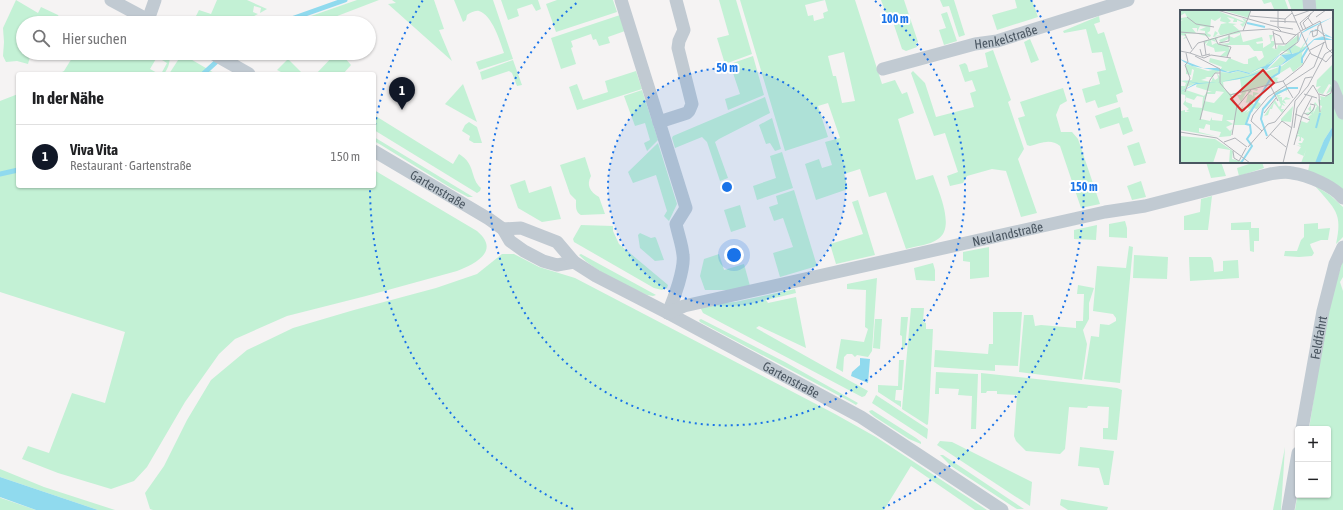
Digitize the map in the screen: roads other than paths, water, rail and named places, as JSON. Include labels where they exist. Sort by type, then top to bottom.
[{"type":"street","points":[[110,0],[141,16]]},
{"type":"street","points":[[152,16],[156,0]]},
{"type":"street","points":[[621,0],[686,208],[676,224],[684,256],[682,269],[668,313]]},
{"type":"street","points":[[659,122],[687,112],[692,104],[678,48],[684,27],[676,0]]},
{"type":"street","name":"Henkelstraße","points":[[883,69],[975,44],[997,41],[1128,0]]},
{"type":"street","points":[[1309,0],[1310,10]]},
{"type":"street","points":[[225,60],[246,72]]},
{"type":"street","points":[[1333,88],[1343,113]]},
{"type":"street","name":"Gartenstraße","points":[[376,151],[478,212],[503,229],[510,241],[524,251],[542,261],[557,265],[574,262]]},
{"type":"street","name":"Neulandstraße","points":[[668,313],[684,306],[1105,212],[1134,208],[1176,199],[1270,174],[1283,172],[1296,174],[1342,191]]},
{"type":"street","name":"Gartenstraße","points":[[503,229],[522,228],[558,242],[574,262],[611,284],[861,417],[1002,510]]},
{"type":"street","name":"Feldfahrt","points":[[1303,426],[1323,311],[1335,264],[1343,247]]},
{"type":"street","points":[[1288,510],[1296,462]]},
{"type":"water","points":[[860,358],[870,359],[868,383],[851,376],[852,372],[860,365]]},
{"type":"water","points":[[0,477],[98,510],[36,510],[0,497]]},
{"type":"waterway","points":[[300,16],[345,0]]},
{"type":"waterway","points":[[205,72],[218,60]]},
{"type":"waterway","points":[[0,174],[16,170]]},
{"type":"place","name":"Viva Vita","points":[[402,110]]}]
